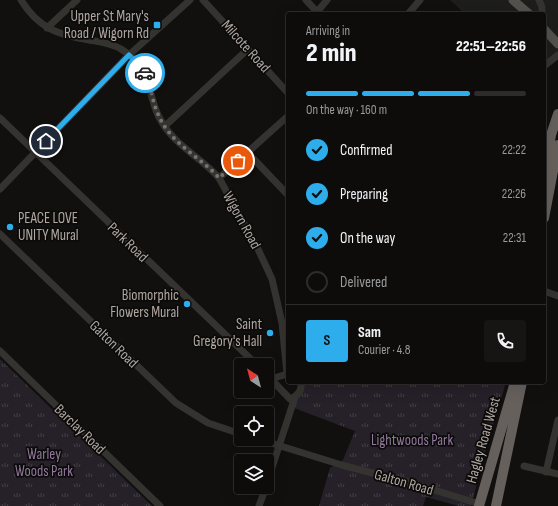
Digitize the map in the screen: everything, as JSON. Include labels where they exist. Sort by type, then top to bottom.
[{"type":"highway","points":[[546,161],[551,135],[558,114]]},
{"type":"highway","points":[[546,208],[558,145]]},
{"type":"highway","name":"Hagley Road West","points":[[480,505],[514,384]]},
{"type":"highway","name":"Hagley Road West","points":[[496,506],[522,384]]},
{"type":"highway","points":[[480,505],[486,506],[491,503],[499,490]]},
{"type":"main road","points":[[513,0],[527,12]]},
{"type":"main road","points":[[546,29],[558,38]]},
{"type":"main road","points":[[546,30],[558,44]]},
{"type":"street","name":"Wigorn Road","points":[[21,0],[33,16],[46,28],[61,34],[111,45],[129,55],[144,70],[158,115],[183,148],[210,168],[219,178],[257,247],[272,279],[282,323],[286,374]]},
{"type":"street","points":[[46,28],[77,0]]},
{"type":"street","points":[[0,189],[129,55],[190,0]]},
{"type":"street","name":"Milcote Road","points":[[203,0],[286,91]]},
{"type":"street","points":[[306,0],[317,12]]},
{"type":"street","points":[[319,12],[328,0]]},
{"type":"street","points":[[413,12],[420,0]]},
{"type":"street","points":[[539,0],[542,12]]},
{"type":"street","points":[[165,126],[248,49]]},
{"type":"street","points":[[546,64],[558,55]]},
{"type":"street","name":"Park Road","points":[[0,118],[250,358]]},
{"type":"street","points":[[219,178],[286,118]]},
{"type":"street","points":[[248,153],[286,193]]},
{"type":"street","name":"Galton Road","points":[[0,234],[176,403],[208,423],[234,432]]},
{"type":"street","points":[[546,293],[558,296]]},
{"type":"street","name":"Barclay Road","points":[[0,351],[160,506]]},
{"type":"street","points":[[274,378],[286,374]]},
{"type":"street","points":[[278,385],[286,374]]},
{"type":"street","points":[[274,381],[290,399],[296,397]]},
{"type":"street","points":[[274,461],[296,397],[300,392],[302,384]]},
{"type":"street","points":[[287,396],[287,422]]},
{"type":"street","points":[[546,472],[558,420]]},
{"type":"street","name":"Galton Road","points":[[274,444],[345,466],[408,482],[480,505]]},
{"type":"street","points":[[524,466],[558,474]]},
{"type":"street","points":[[260,506],[264,494]]},
{"type":"shaded area","points":[[450,0],[558,0],[558,55],[546,64],[546,12],[463,12]]},
{"type":"green space","name":"Warley Woods Park","points":[[0,359],[152,506],[0,506]]},
{"type":"green space","name":"Lightwoods Park","points":[[303,384],[505,384],[471,506],[459,506],[426,497],[423,506],[319,506],[330,468],[343,460],[355,431],[294,408]]},
{"type":"way so far","points":[[145,73],[158,115],[173,137],[183,148],[203,162],[219,178],[238,161]]},
{"type":"place","name":"Upper St Mary's Road / Wigorn Rd","points":[[157,25]]},
{"type":"place","name":"PEACE LOVE UNITY Mural","points":[[10,227]]},
{"type":"place","name":"Biomorphic Flowers Mural","points":[[187,304]]},
{"type":"place","name":"Saint Gregory's Hall","points":[[270,333]]},
{"type":"route","points":[[46,141],[129,55],[144,70],[145,73]]}]
